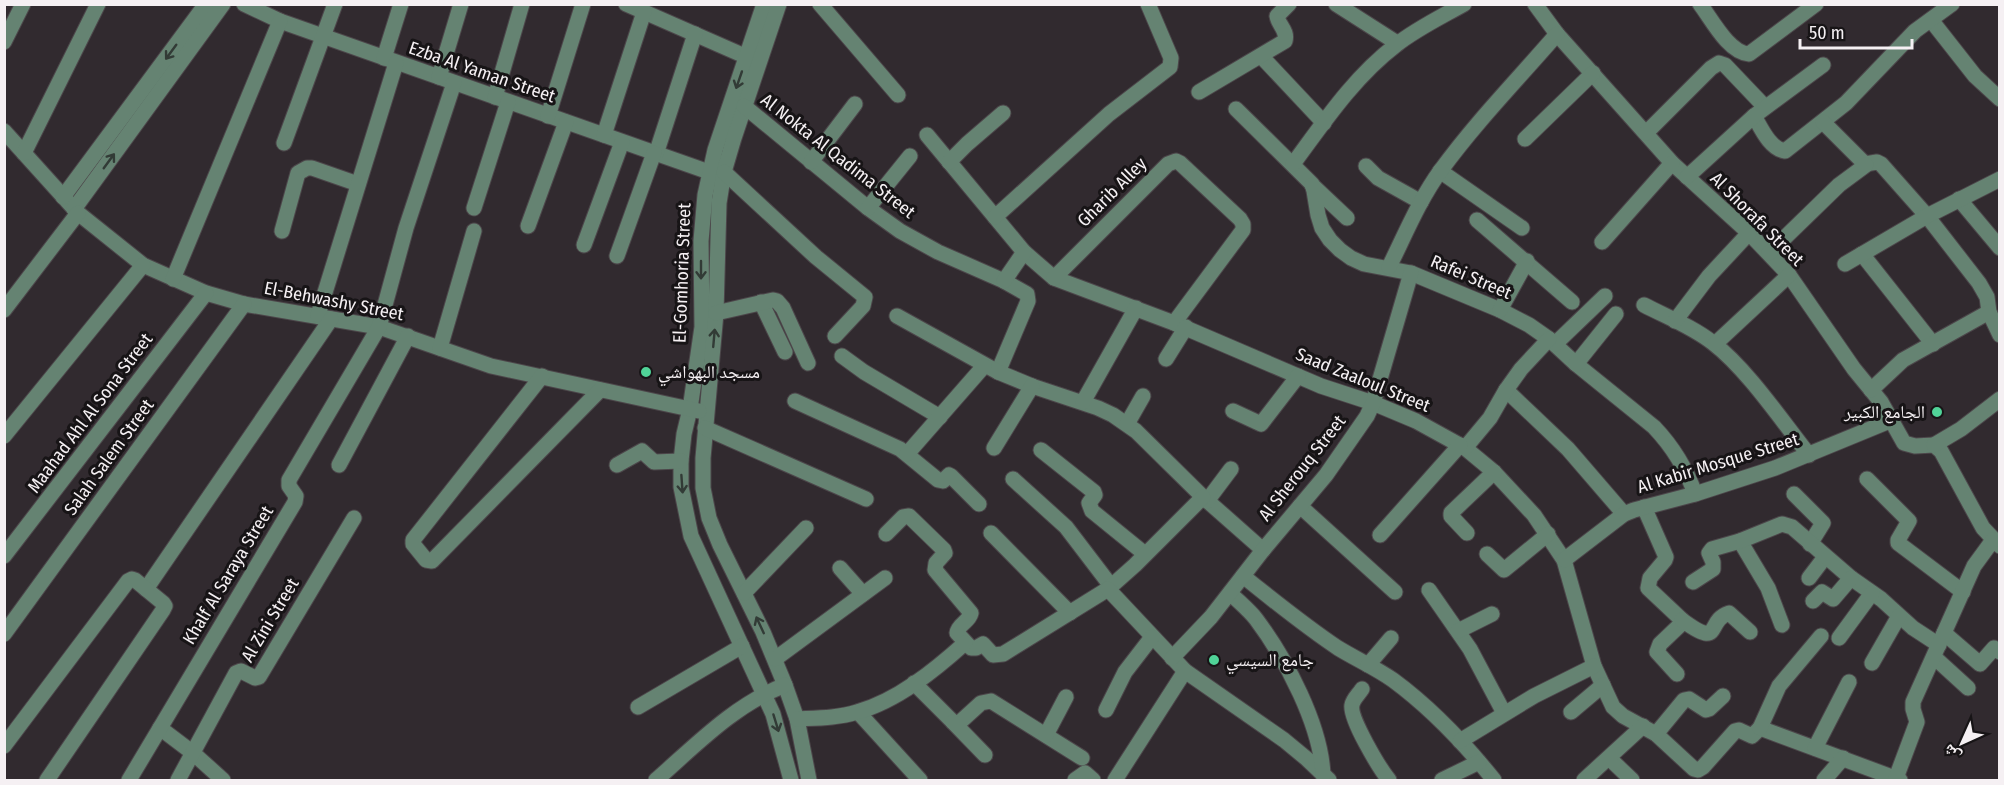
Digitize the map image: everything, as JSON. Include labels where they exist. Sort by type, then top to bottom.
[{"type":"street","points":[[4,42],[23,4]]},
{"type":"street","points":[[24,153],[98,4]]},
{"type":"street","points":[[63,197],[206,4]]},
{"type":"street","points":[[4,310],[223,4]]},
{"type":"street","name":"Ezba Al Yaman Street","points":[[244,4],[280,21],[323,37],[622,142],[717,172]]},
{"type":"street","points":[[284,143],[335,4]]},
{"type":"street","points":[[146,589],[324,317],[390,60],[401,4]]},
{"type":"street","points":[[440,77],[461,4]]},
{"type":"street","points":[[474,208],[502,99],[522,4]]},
{"type":"street","points":[[548,116],[583,4]]},
{"type":"street","points":[[626,4],[747,57]]},
{"type":"street","name":"El-Gomhoria Street","points":[[764,4],[715,150],[719,203],[716,313],[705,428],[703,488],[709,518],[720,545],[775,659],[785,685],[797,719],[809,780]]},
{"type":"street","name":"El-Gomhoria Street","points":[[779,4],[702,218],[702,327],[684,434],[681,487],[691,536],[773,714],[791,780]]},
{"type":"street","points":[[820,4],[898,95]]},
{"type":"street","points":[[995,217],[1109,114],[1170,67],[1171,58],[1148,4]]},
{"type":"street","points":[[1199,92],[1285,41],[1285,32],[1277,20],[1277,15],[1289,4]]},
{"type":"street","points":[[1336,4],[1397,43]]},
{"type":"street","points":[[1293,164],[1344,97],[1375,62],[1397,43],[1464,4]]},
{"type":"street","name":"Al Shorafa Street","points":[[1535,4],[1557,34],[1672,163],[1749,233],[1789,275],[1892,420],[1904,443],[1915,446],[1934,445]]},
{"type":"street","points":[[1700,4],[1732,47],[1742,54],[1749,54],[1816,4]]},
{"type":"street","points":[[1646,133],[1711,68],[1719,63],[1725,65],[1759,111],[1774,146],[1781,151],[1789,149],[1846,103],[1915,32],[1952,4]]},
{"type":"street","points":[[604,135],[644,12]]},
{"type":"street","points":[[1931,20],[1975,76],[2000,99]]},
{"type":"street","points":[[173,279],[280,21]]},
{"type":"street","points":[[617,256],[695,34]]},
{"type":"street","points":[[1389,267],[1421,202],[1440,171],[1475,127],[1557,34]]},
{"type":"street","points":[[1261,56],[1324,123]]},
{"type":"street","points":[[1687,177],[1759,111],[1823,65]]},
{"type":"street","points":[[1525,139],[1593,72]]},
{"type":"street","name":"Khalf Al Saraya Street","points":[[129,780],[295,502],[296,496],[289,486],[289,480],[379,327],[409,218],[454,83]]},
{"type":"street","points":[[811,162],[855,104]]},
{"type":"street","name":"Al Nokta Al Qadima Street","points":[[744,106],[811,162],[900,231],[1024,291],[1028,297],[991,369]]},
{"type":"street","points":[[1236,109],[1347,218]]},
{"type":"street","points":[[949,162],[1003,113]]},
{"type":"street","points":[[528,226],[566,122]]},
{"type":"street","points":[[1823,122],[1866,165]]},
{"type":"street","name":"El-Behwashy Street","points":[[4,131],[76,211],[143,265],[206,293],[244,304],[379,327],[491,366],[708,412]]},
{"type":"street","name":"Saad Zaaloul Street","points":[[927,135],[1024,252],[1054,278],[1180,325],[1321,386],[1373,402],[1416,421],[1463,446],[1494,472],[1534,515],[1564,560],[1594,666],[1614,707],[1623,716],[1650,730],[1697,775],[1698,770],[1735,731],[1739,730],[1752,736],[1760,728],[1898,779]]},
{"type":"street","points":[[584,245],[622,142]]},
{"type":"street","points":[[868,207],[910,156]]},
{"type":"street","name":"Gharib Alley","points":[[1054,278],[1168,164],[1176,161],[1243,224],[1243,230],[1180,325]]},
{"type":"street","points":[[1769,253],[1839,185],[1866,165],[1877,162],[1927,216],[1984,291],[1989,312],[2000,335]]},
{"type":"street","points":[[1602,242],[1672,163]]},
{"type":"street","points":[[1366,166],[1378,178],[1421,202]]},
{"type":"street","points":[[282,231],[298,173],[302,170],[312,168],[358,184]]},
{"type":"street","points":[[1440,171],[1522,228]]},
{"type":"street","points":[[717,172],[866,297],[863,306],[835,336]]},
{"type":"street","points":[[1845,264],[1927,216],[2000,179]]},
{"type":"street","name":"Rafei Street","points":[[1312,184],[1322,228],[1330,240],[1351,258],[1364,264],[1411,273],[1500,310],[1552,341],[1576,364],[1654,427],[1683,465],[1695,494]]},
{"type":"street","points":[[1959,199],[2000,248]]},
{"type":"street","points":[[1478,220],[1572,302]]},
{"type":"street","points":[[441,348],[474,231]]},
{"type":"street","points":[[1676,321],[1709,276],[1749,233]]},
{"type":"street","points":[[1004,281],[1024,252]]},
{"type":"street","points":[[1862,254],[1933,344]]},
{"type":"street","points":[[1500,310],[1527,261]]},
{"type":"street","points":[[4,436],[143,265]]},
{"type":"street","name":"Al Sherouq Street","points":[[1172,658],[1211,617],[1343,452],[1367,416],[1411,273]]},
{"type":"street","points":[[1715,344],[1789,275]]},
{"type":"street","name":"Maahad Ahl Al Sona Street","points":[[4,556],[206,293]]},
{"type":"street","points":[[1380,535],[1490,418],[1506,390],[1525,364],[1605,296]]},
{"type":"street","points":[[716,313],[773,300],[781,304],[808,363]]},
{"type":"street","points":[[761,302],[784,352]]},
{"type":"street","name":"Salah Salem Street","points":[[4,634],[244,304]]},
{"type":"street","points":[[1644,305],[1715,344],[1748,378],[1809,455]]},
{"type":"street","points":[[1083,402],[1136,308]]},
{"type":"street","points":[[1870,390],[1903,360],[1989,312]]},
{"type":"street","points":[[1576,364],[1616,314]]},
{"type":"street","points":[[897,316],[991,369],[1032,386],[1083,402],[1127,424],[1205,499],[1263,550]]},
{"type":"street","points":[[1167,358],[1180,325]]},
{"type":"street","points":[[339,465],[408,336]]},
{"type":"street","points":[[842,356],[864,372],[940,417]]},
{"type":"street","points":[[907,454],[940,417],[991,369]]},
{"type":"street","points":[[542,376],[412,540],[426,560],[432,561],[600,390]]},
{"type":"street","points":[[1233,411],[1262,424],[1298,376]]},
{"type":"street","points":[[994,448],[1032,386]]},
{"type":"street","points":[[1506,390],[1568,449],[1624,514]]},
{"type":"street","points":[[1127,424],[1143,396]]},
{"type":"street","points":[[1898,779],[1917,722],[1913,702],[1974,566],[1996,543],[1974,514],[1941,451],[1934,445],[2000,399]]},
{"type":"street","points":[[795,401],[907,454],[938,480],[943,481],[949,475],[951,476],[980,504]]},
{"type":"street","name":"Al Kabir Mosque Street","points":[[1564,560],[1624,514],[1695,494],[1809,455],[1892,420]]},
{"type":"street","points":[[705,428],[866,499]]},
{"type":"street","points":[[1041,450],[1094,492],[1095,495],[1089,503],[1092,511],[1145,555]]},
{"type":"street","points":[[617,465],[642,451],[654,462],[681,460]]},
{"type":"street","points":[[886,534],[903,517],[909,516],[944,550],[945,553],[934,568],[971,613],[971,616],[957,629],[957,633],[974,649],[982,644],[993,655],[1003,654],[1110,587],[1205,499],[1232,469]]},
{"type":"street","points":[[1467,533],[1451,516],[1451,513],[1494,472]]},
{"type":"street","points":[[1013,479],[1066,527],[1110,587],[1152,637],[1185,671],[1284,740],[1328,779]]},
{"type":"street","points":[[1867,479],[1909,521],[1898,543],[1963,592]]},
{"type":"street","points":[[1794,494],[1823,524],[1810,544]]},
{"type":"street","points":[[1300,506],[1395,592]]},
{"type":"street","points":[[1644,507],[1666,557],[1647,583],[1648,588],[1697,632],[1706,634],[1711,632],[1724,615],[1729,613],[1750,632]]},
{"type":"street","name":"Al Zini Street","points":[[178,780],[236,673],[241,671],[255,678],[259,677],[354,518]]},
{"type":"street","points":[[1693,582],[1713,568],[1710,550],[1782,524],[1792,527],[1851,578],[1939,645],[1980,664],[1994,648],[2000,652]]},
{"type":"street","points":[[744,593],[806,528]]},
{"type":"street","points":[[991,532],[1070,613]]},
{"type":"street","points":[[1487,554],[1504,570],[1548,534]]},
{"type":"street","points":[[1740,541],[1768,588],[1782,625]]},
{"type":"street","points":[[1809,578],[1825,557]]},
{"type":"street","points":[[840,568],[863,594]]},
{"type":"street","points":[[1243,576],[1308,628],[1394,681],[1460,741],[1494,780]]},
{"type":"street","points":[[775,659],[885,578]]},
{"type":"street","points":[[1813,601],[1821,592],[1833,599],[1851,578]]},
{"type":"street","points":[[4,746],[128,580],[135,580],[165,606],[47,780]]},
{"type":"street","points":[[1429,590],[1458,631],[1504,713]]},
{"type":"street","points":[[1230,593],[1255,618],[1291,675],[1317,736],[1328,779]]},
{"type":"street","points":[[1839,638],[1872,593]]},
{"type":"street","points":[[1458,631],[1492,614]]},
{"type":"street","points":[[1872,663],[1899,616]]},
{"type":"street","points":[[1677,674],[1657,652],[1660,644],[1681,624],[1682,620]]},
{"type":"street","points":[[1760,728],[1779,686],[1821,636]]},
{"type":"street","points":[[1106,710],[1125,672],[1152,637]]},
{"type":"street","points":[[1368,664],[1391,638]]},
{"type":"street","points":[[797,719],[858,712],[897,694],[933,671],[965,643]]},
{"type":"street","points":[[1939,645],[1968,688]]},
{"type":"street","points":[[638,707],[742,646]]},
{"type":"street","points":[[1460,741],[1504,713],[1594,666]]},
{"type":"street","points":[[1122,779],[1185,671]]},
{"type":"street","points":[[1815,747],[1849,682]]},
{"type":"street","points":[[914,683],[985,755]]},
{"type":"street","points":[[665,778],[726,719],[763,693],[785,685]]},
{"type":"street","points":[[1572,712],[1603,685]]},
{"type":"street","points":[[1362,689],[1354,700],[1352,710],[1373,756],[1389,780]]},
{"type":"street","points":[[1584,780],[1609,758],[1650,730],[1683,700],[1689,699],[1706,710],[1723,696]]},
{"type":"street","points":[[1046,735],[1066,697]]},
{"type":"street","points":[[953,722],[959,723],[981,702],[991,700],[1082,758]]},
{"type":"street","points":[[858,712],[920,780]]},
{"type":"street","points":[[160,728],[223,780]]},
{"type":"street","points":[[1609,758],[1632,780]]},
{"type":"street","points":[[1824,780],[1843,759]]},
{"type":"street","points":[[1442,780],[1479,762]]},
{"type":"street","points":[[1075,780],[1085,773],[1093,780]]},
{"type":"place","name":"مسجد البهواشي","points":[[646,372]]},
{"type":"place","name":"الجامع الكبير","points":[[1937,412]]},
{"type":"place","name":"جامع السيسي","points":[[1214,660]]}]
